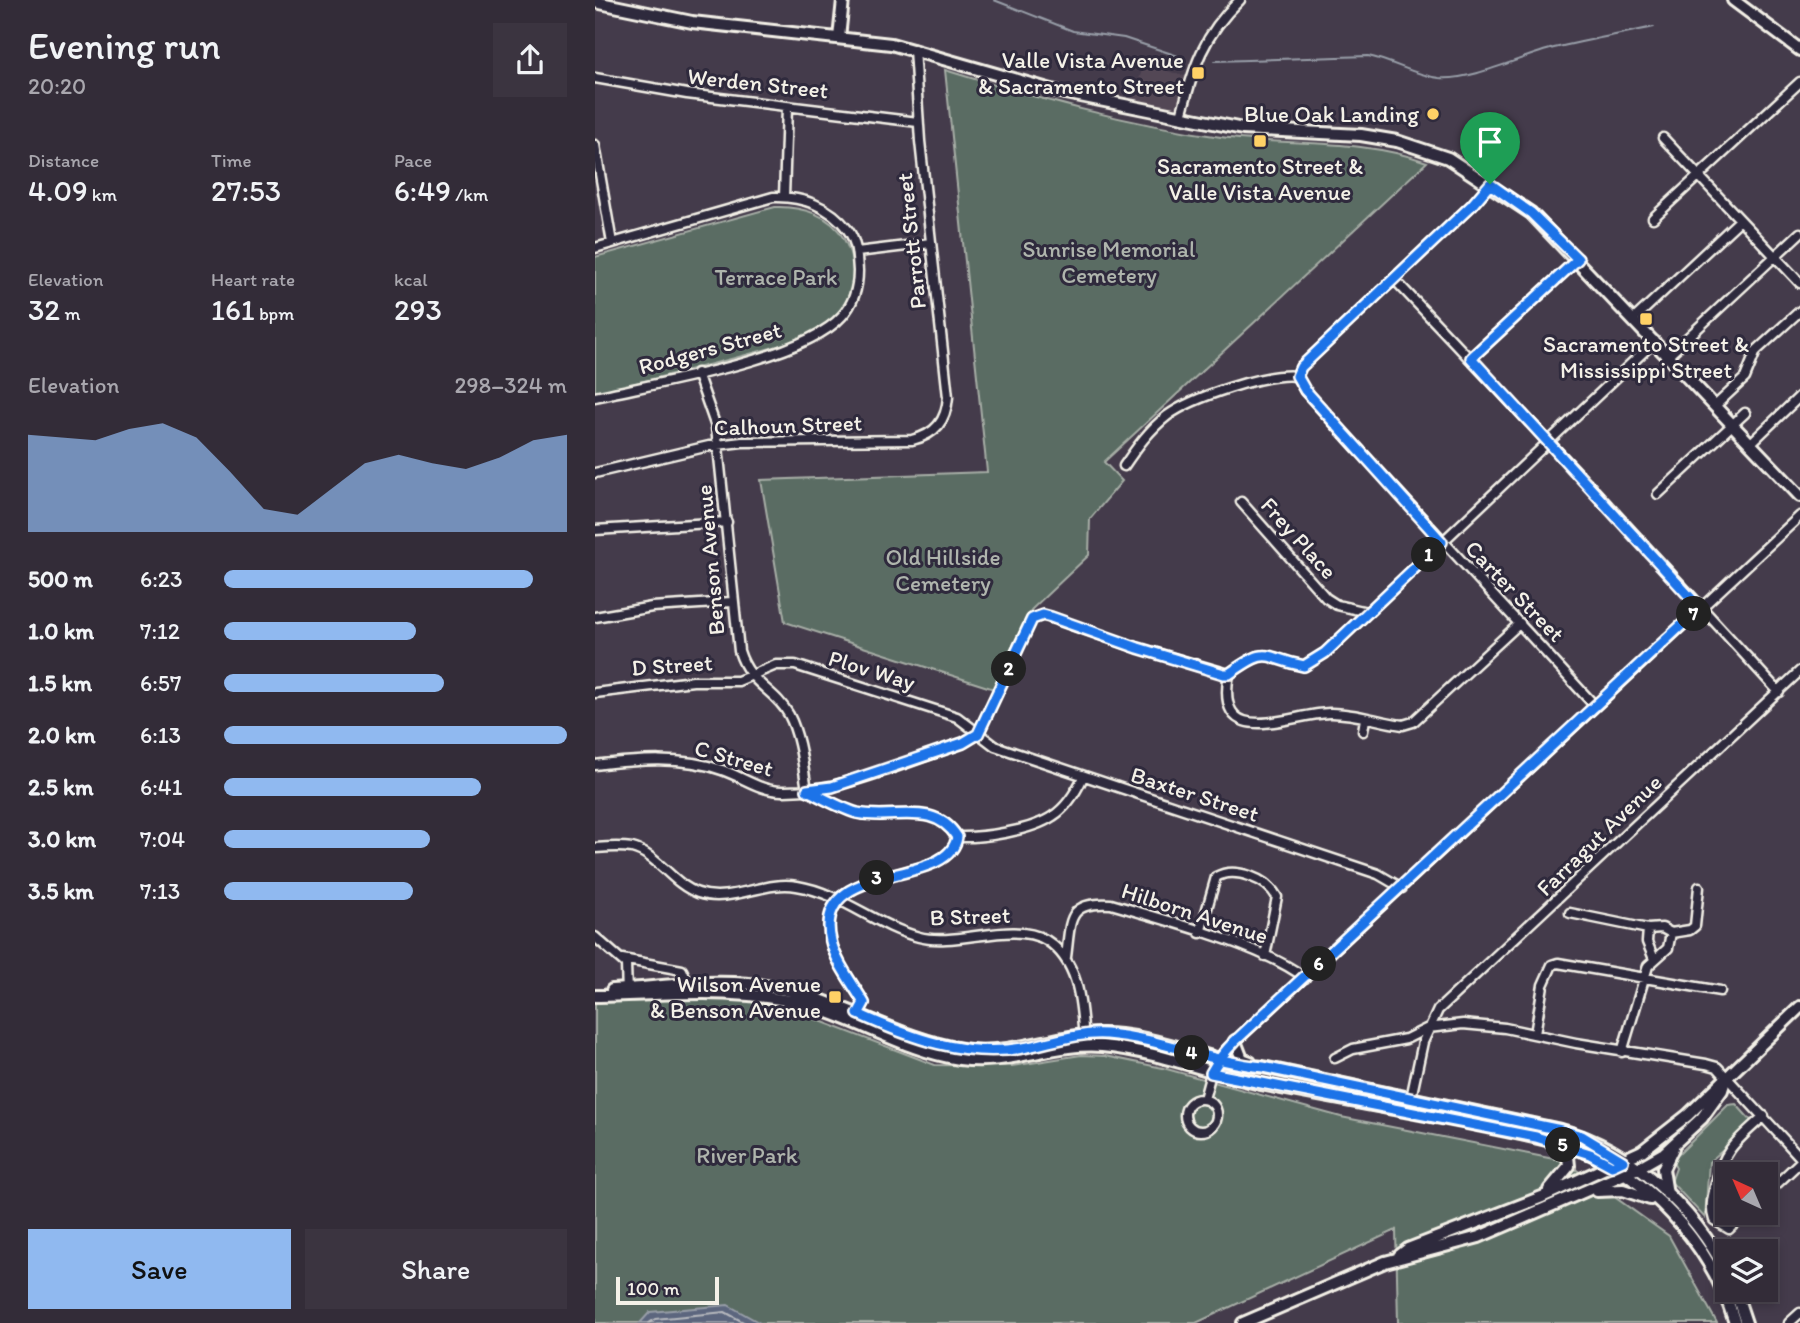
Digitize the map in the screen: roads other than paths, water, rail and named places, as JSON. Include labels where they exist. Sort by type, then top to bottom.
[{"type":"main road","points":[[839,38],[843,0]]},
{"type":"main road","points":[[1733,0],[1800,50]]},
{"type":"main road","points":[[595,2],[692,22],[914,49],[1044,88],[1243,129],[1339,132],[1397,141],[1448,158],[1531,213],[1578,259],[1800,496]]},
{"type":"main road","points":[[595,996],[688,983],[730,982],[779,988],[933,1044],[964,1050],[1020,1048],[1084,1040],[1103,1034],[1143,1040],[1218,1060],[1411,1097],[1582,1136],[1631,1172],[1667,1194],[1705,1235],[1715,1252]]},
{"type":"main road","points":[[595,989],[627,993],[728,992],[804,1004],[856,1018]]},
{"type":"main road","points":[[1397,1258],[1408,1250],[1643,1152],[1670,1130],[1800,1007]]},
{"type":"main road","points":[[1084,1040],[1137,1051],[1211,1073],[1567,1147],[1618,1163]]},
{"type":"main road","points":[[1235,1041],[1242,1059],[1263,1067]]},
{"type":"main road","points":[[1246,1322],[1397,1258],[1479,1237],[1631,1172],[1676,1143],[1702,1118],[1722,1090],[1727,1077]]},
{"type":"main road","points":[[1667,1194],[1663,1169],[1676,1143]]},
{"type":"main road","points":[[1542,1196],[1565,1173],[1570,1160],[1567,1147]]},
{"type":"main road","points":[[1631,1172],[1699,1247],[1717,1277],[1735,1323]]},
{"type":"main road","points":[[1584,1193],[1622,1190],[1662,1206]]},
{"type":"main road","points":[[1739,1302],[1746,1323]]},
{"type":"street","points":[[1181,116],[1203,44],[1211,30],[1240,0]]},
{"type":"street","name":"Parrott Street","points":[[914,49],[918,122],[948,397],[946,413],[939,426]]},
{"type":"street","name":"Werden Street","points":[[595,78],[653,90],[918,122]]},
{"type":"street","points":[[1653,218],[1800,82]]},
{"type":"street","points":[[784,197],[787,107]]},
{"type":"street","points":[[1663,138],[1800,283]]},
{"type":"street","points":[[595,145],[612,243]]},
{"type":"street","points":[[1124,466],[1156,426],[1170,414],[1204,399],[1272,377],[1297,376],[1301,367],[1472,205],[1490,184]]},
{"type":"street","points":[[595,248],[784,197],[798,198],[829,212],[851,233],[857,251],[931,243]]},
{"type":"street","points":[[1634,319],[1740,220]]},
{"type":"street","points":[[1669,355],[1800,233]]},
{"type":"street","name":"Rodgers Street","points":[[595,397],[697,373],[795,345],[831,326],[842,317],[853,298],[858,276],[857,251]]},
{"type":"street","points":[[1471,358],[1578,259]]},
{"type":"street","points":[[1394,279],[1549,441],[1779,692]]},
{"type":"street","points":[[1716,405],[1745,378],[1756,351],[1800,311]]},
{"type":"street","points":[[978,734],[1032,619],[1043,615],[1138,648],[1229,674],[1262,655],[1272,654],[1304,666],[1325,653],[1655,341]]},
{"type":"street","name":"Benson Avenue","points":[[697,373],[713,419],[717,445],[727,522],[731,602],[739,651],[751,678],[789,715],[802,759],[807,790]]},
{"type":"street","name":"Carter Street","points":[[1297,376],[1305,390],[1442,542],[1595,706]]},
{"type":"street","points":[[1751,443],[1800,396]]},
{"type":"street","points":[[1658,494],[1745,412]]},
{"type":"street","name":"Calhoun Street","points":[[595,473],[717,445],[742,442],[912,440],[928,436],[939,426]]},
{"type":"street","name":"Frey Place","points":[[1241,502],[1326,598],[1337,605],[1367,612]]},
{"type":"street","points":[[1204,1099],[1211,1073],[1218,1060],[1235,1041],[1800,516]]},
{"type":"street","points":[[595,530],[727,522]]},
{"type":"street","points":[[595,617],[652,607],[731,602]]},
{"type":"street","points":[[1229,674],[1228,703],[1237,716],[1249,724],[1262,725],[1331,713],[1403,725],[1413,722],[1520,623]]},
{"type":"street","name":"Plov Way","points":[[751,678],[776,665],[795,665],[957,717],[978,734]]},
{"type":"street","name":"Farragut Avenue","points":[[1428,1028],[1439,1010],[1457,992],[1552,907],[1594,863],[1800,671]]},
{"type":"street","name":"D Street","points":[[595,693],[693,681],[739,681],[751,678]]},
{"type":"street","points":[[1363,732],[1366,719]]},
{"type":"street","name":"Baxter Street","points":[[978,734],[995,746],[1378,874],[1402,888]]},
{"type":"street","name":"C Street","points":[[595,765],[680,762],[721,769],[762,788],[807,790],[832,787],[963,743],[978,734]]},
{"type":"street","points":[[957,837],[979,837],[1052,817],[1068,802],[1083,777]]},
{"type":"street","points":[[807,790],[857,813],[930,815],[945,821],[957,837]]},
{"type":"street","points":[[856,1018],[864,1003],[831,940],[832,913],[851,891],[870,880],[939,861],[954,849],[957,837]]},
{"type":"street","name":"B Street","points":[[595,848],[635,849],[648,856],[678,884],[711,895],[784,884],[830,895],[839,902],[921,937],[948,940],[991,934],[1030,935],[1044,939],[1066,957]]},
{"type":"street","points":[[1200,933],[1216,877],[1234,872],[1261,881],[1277,897],[1265,956]]},
{"type":"street","points":[[1570,913],[1648,929],[1662,928],[1671,933],[1690,930],[1695,926],[1699,887]]},
{"type":"street","name":"Hilborn Avenue","points":[[1066,957],[1068,925],[1074,912],[1086,905],[1111,904],[1265,956],[1293,968],[1305,978]]},
{"type":"street","points":[[1648,929],[1647,942],[1654,959]]},
{"type":"street","points":[[1622,1052],[1645,978],[1654,959],[1668,948],[1671,933]]},
{"type":"street","points":[[595,937],[622,959],[627,968],[627,993]]},
{"type":"street","points":[[1066,957],[1075,975],[1084,1040]]},
{"type":"street","points":[[622,959],[682,970],[688,983]]},
{"type":"street","points":[[1535,1034],[1543,985],[1552,965],[1568,963],[1720,992]]},
{"type":"street","points":[[1335,1058],[1353,1049],[1406,1039],[1428,1028],[1475,1024],[1622,1052],[1694,1062],[1717,1067],[1800,1157]]},
{"type":"street","points":[[1408,1112],[1428,1028]]},
{"type":"street","points":[[1204,1099],[1213,1104],[1217,1118],[1213,1125],[1202,1131],[1190,1126],[1185,1114],[1189,1104],[1204,1099]]},
{"type":"street","points":[[1721,1162],[1728,1148],[1764,1116]]},
{"type":"street","points":[[1778,1183],[1800,1162]]},
{"type":"street","points":[[1715,1192],[1712,1212],[1715,1218]]},
{"type":"street","points":[[1789,1322],[1800,1312]]},
{"type":"water","points":[[728,1305],[760,1323],[640,1323],[650,1312]]},
{"type":"waterway","points":[[994,0],[1073,31],[1124,38],[1184,58]]},
{"type":"waterway","points":[[1215,61],[1368,56],[1430,76],[1452,78],[1481,72],[1554,48],[1654,27]]},
{"type":"place","name":"Valle Vista Avenue & Sacramento Street","points":[[1198,73]]},
{"type":"place","name":"Blue Oak Landing","points":[[1433,114]]},
{"type":"place","name":"Sacramento Street & Valle Vista Avenue","points":[[1260,141]]},
{"type":"place","name":"Sacramento Street & Mississippi Street","points":[[1646,319]]},
{"type":"place","name":"Wilson Avenue & Benson Avenue","points":[[835,997]]},
{"type":"park label","name":"Sunrise Memorial Cemetery","points":[[1109,262]]},
{"type":"park label","name":"Terrace Park","points":[[776,277]]},
{"type":"park label","name":"Old Hillside Cemetery","points":[[943,570]]},
{"type":"park label","name":"River Park","points":[[747,1155]]}]
